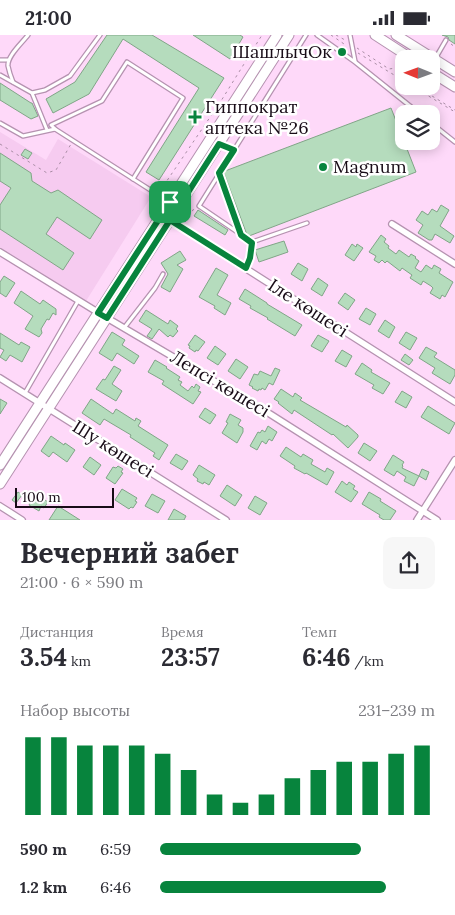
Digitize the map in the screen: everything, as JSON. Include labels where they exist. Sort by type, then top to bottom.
[{"type":"main road","points":[[0,465],[277,35]]},
{"type":"main road","points":[[0,484],[289,35]]},
{"type":"main road","points":[[375,35],[398,50]]},
{"type":"main road","points":[[396,35],[420,50]]},
{"type":"main road","points":[[440,63],[455,72]]},
{"type":"main road","points":[[440,77],[455,87]]},
{"type":"street","name":"Іле көшесі","points":[[161,214],[455,402]]},
{"type":"street","points":[[392,224],[455,264]]},
{"type":"street","name":"Лепсі көшесі","points":[[0,252],[98,313],[270,414],[437,520]]},
{"type":"street","name":"Шу көшесі","points":[[0,378],[226,520]]},
{"type":"street","points":[[418,520],[455,460]]},
{"type":"street","points":[[0,506],[22,520]]},
{"type":"lane","points":[[13,83],[8,60],[10,55],[28,35]]},
{"type":"lane","points":[[32,93],[45,90],[70,76],[100,35]]},
{"type":"lane","points":[[252,243],[198,206],[306,35]]},
{"type":"lane","points":[[317,35],[355,62],[409,105]]},
{"type":"lane","points":[[350,35],[355,62]]},
{"type":"lane","points":[[440,50],[446,40]]},
{"type":"lane","points":[[0,60],[8,60]]},
{"type":"lane","points":[[133,179],[184,98],[127,62],[102,101],[51,125],[55,129],[178,208]]},
{"type":"lane","points":[[0,75],[32,93],[47,131]]},
{"type":"lane","points":[[0,123],[23,136],[55,129]]},
{"type":"lane","points":[[440,130],[455,142]]},
{"type":"lane","points":[[219,144],[234,150]]},
{"type":"lane","points":[[219,173],[241,235]]},
{"type":"lane","points":[[252,243],[307,223]]},
{"type":"lane","points":[[246,268],[250,258],[252,243]]},
{"type":"lane","points":[[124,328],[156,288],[163,274]]},
{"type":"lane","points":[[25,393],[79,300]]},
{"type":"path","points":[[158,195],[221,101],[262,35]]},
{"type":"path","points":[[330,35],[395,76]]},
{"type":"path","points":[[336,35],[389,69],[395,69]]},
{"type":"path","points":[[427,95],[455,111]]},
{"type":"path","points":[[431,95],[455,111]]},
{"type":"path","points":[[0,144],[47,173],[56,169],[74,141]]},
{"type":"shaded area","points":[[0,132],[46,160],[58,139],[151,197],[86,301],[0,247]]},
{"type":"building","points":[[107,35],[152,35],[224,78],[159,180],[146,172],[199,88],[123,39],[89,94],[53,113],[46,99],[75,82]]},
{"type":"building","points":[[193,35],[240,35],[243,37],[230,59]]},
{"type":"building","points":[[442,35],[455,35],[455,44],[448,37]]},
{"type":"building","points":[[0,83],[32,103],[38,116],[31,119],[0,100]]},
{"type":"building","points":[[391,108],[395,118],[395,150],[407,150],[416,172],[249,236],[224,173],[225,171]]},
{"type":"building","points":[[25,149],[32,153],[28,159],[21,155]]},
{"type":"building","points":[[0,153],[31,173],[32,181],[51,193],[58,190],[102,220],[90,239],[57,217],[46,234],[74,253],[63,270],[0,229],[0,205],[11,188],[0,181]]},
{"type":"building","points":[[441,205],[449,210],[440,226],[454,236],[450,243],[435,234],[432,240],[429,240],[418,233],[423,225],[416,220],[422,211],[428,215],[432,209],[437,212]]},
{"type":"building","points":[[198,210],[228,230],[225,235],[194,216]]},
{"type":"building","points":[[381,235],[386,239],[384,242],[389,246],[388,248],[396,254],[399,250],[409,257],[411,254],[416,257],[419,261],[415,268],[421,272],[426,265],[432,269],[434,265],[441,269],[439,273],[453,282],[445,297],[442,295],[440,299],[430,293],[433,288],[431,286],[423,281],[421,285],[410,278],[412,275],[402,268],[400,271],[387,261],[385,263],[382,260],[379,263],[374,260],[376,256],[369,252]]},
{"type":"building","points":[[284,241],[288,252],[259,262],[255,250]]},
{"type":"building","points":[[352,244],[356,247],[357,244],[363,248],[354,261],[345,255]]},
{"type":"building","points":[[180,251],[186,260],[177,265],[183,269],[170,292],[161,287],[168,274],[161,263]]},
{"type":"building","points":[[298,263],[308,269],[302,281],[291,274]]},
{"type":"building","points":[[216,268],[228,275],[217,295],[231,303],[225,315],[214,308],[215,306],[199,297]]},
{"type":"building","points":[[4,276],[15,283],[6,297],[0,293],[0,282]]},
{"type":"building","points":[[318,278],[328,285],[322,296],[311,289]]},
{"type":"building","points":[[245,289],[302,325],[295,336],[239,299]]},
{"type":"building","points":[[21,291],[40,304],[43,300],[56,309],[56,315],[53,313],[49,320],[47,319],[39,337],[25,329],[33,316],[14,303]]},
{"type":"building","points":[[345,293],[355,300],[348,310],[338,303]]},
{"type":"building","points":[[366,308],[376,314],[370,325],[359,319]]},
{"type":"building","points":[[146,310],[168,324],[170,320],[178,326],[176,329],[178,331],[173,337],[170,335],[168,337],[159,329],[152,339],[147,336],[152,329],[139,321]]},
{"type":"building","points":[[385,320],[395,327],[389,338],[378,331]]},
{"type":"building","points":[[112,332],[125,340],[122,345],[139,356],[134,364],[117,353],[112,361],[99,353]]},
{"type":"building","points":[[406,332],[417,338],[410,350],[399,343]]},
{"type":"building","points":[[0,333],[19,345],[21,342],[30,347],[22,362],[10,355],[6,361],[0,357],[4,350],[0,348]]},
{"type":"building","points":[[195,335],[205,342],[195,352],[188,345]]},
{"type":"building","points":[[318,335],[329,341],[322,352],[311,346]]},
{"type":"building","points":[[215,346],[226,354],[218,365],[207,358]]},
{"type":"building","points":[[426,347],[437,353],[434,357],[455,370],[455,375],[450,384],[432,373],[435,368],[419,358]]},
{"type":"building","points":[[342,350],[352,356],[346,367],[335,361]]},
{"type":"building","points":[[405,354],[413,360],[409,365],[401,360]]},
{"type":"building","points":[[236,359],[248,367],[240,379],[228,371]]},
{"type":"building","points":[[155,360],[180,377],[178,380],[182,382],[180,385],[188,391],[192,386],[194,388],[196,384],[200,387],[198,391],[201,392],[193,404],[162,384],[164,381],[148,372]]},
{"type":"building","points":[[362,363],[372,370],[371,372],[390,383],[383,394],[372,388],[374,385],[355,374]]},
{"type":"building","points":[[114,366],[121,370],[112,384],[122,391],[116,401],[96,389],[103,379],[105,380]]},
{"type":"building","points":[[275,368],[280,370],[273,385],[269,383],[265,390],[262,388],[258,391],[249,385],[254,374],[258,375],[260,371],[271,376]]},
{"type":"building","points":[[281,389],[293,397],[295,393],[302,398],[300,400],[346,427],[347,425],[358,437],[348,448],[333,434],[294,410],[292,414],[274,399]]},
{"type":"building","points":[[402,391],[412,397],[406,408],[395,402]]},
{"type":"building","points":[[0,399],[7,403],[0,414]]},
{"type":"building","points":[[91,399],[113,414],[116,409],[135,421],[136,418],[141,421],[138,426],[168,445],[159,460],[153,456],[155,453],[130,437],[131,435],[104,419],[100,425],[82,413]]},
{"type":"building","points":[[428,406],[455,423],[449,434],[421,417]]},
{"type":"building","points":[[205,408],[216,415],[210,424],[199,417]]},
{"type":"building","points":[[230,414],[241,420],[238,425],[243,428],[237,443],[222,433],[228,423],[226,422]]},
{"type":"building","points":[[268,426],[277,432],[272,441],[269,439],[266,444],[262,441],[257,450],[250,446],[258,432],[260,433],[262,430],[265,432]]},
{"type":"building","points":[[51,436],[75,450],[67,462],[53,452],[49,457],[41,451]]},
{"type":"building","points":[[364,443],[377,451],[370,461],[358,453]]},
{"type":"building","points":[[286,447],[301,457],[303,454],[313,460],[311,464],[325,472],[327,468],[334,472],[327,485],[294,468],[295,466],[280,456]]},
{"type":"building","points":[[176,454],[188,461],[182,470],[170,463]]},
{"type":"building","points":[[393,455],[404,462],[402,468],[419,476],[414,486],[404,481],[406,477],[397,471],[394,476],[384,470]]},
{"type":"building","points":[[90,457],[101,465],[94,475],[83,467]]},
{"type":"building","points":[[199,465],[215,475],[209,485],[197,481],[198,479],[193,475]]},
{"type":"building","points":[[118,466],[123,469],[121,472],[123,473],[115,484],[106,478],[113,467],[116,468]]},
{"type":"building","points":[[422,469],[429,472],[426,480],[419,476]]},
{"type":"building","points":[[342,481],[347,485],[349,482],[355,486],[353,489],[358,492],[351,502],[335,492]]},
{"type":"building","points":[[227,485],[242,495],[235,506],[220,496]]},
{"type":"building","points":[[122,489],[137,498],[133,508],[129,509],[115,500]]},
{"type":"building","points":[[18,492],[22,495],[16,503],[12,500]]},
{"type":"building","points":[[369,492],[396,511],[390,520],[384,520],[379,517],[380,515],[362,504]]},
{"type":"building","points":[[36,494],[48,502],[44,508],[41,506],[39,511],[29,505]]},
{"type":"building","points":[[152,494],[165,501],[158,513],[145,506]]},
{"type":"building","points":[[255,496],[267,503],[260,515],[248,508]]},
{"type":"building","points":[[58,506],[80,520],[49,520]]},
{"type":"building","points":[[174,509],[186,516],[184,520],[168,520]]},
{"type":"place","name":"ШашлычОк","points":[[342,52]]},
{"type":"place","name":"Гиппократ аптека №26","points":[[195,117]]},
{"type":"place","name":"Magnum","points":[[323,167]]},
{"type":"route","points":[[219,144],[234,150],[219,173],[241,235],[252,243],[250,258],[246,268],[170,220],[107,318],[98,313],[170,202],[178,208],[219,144]]}]
